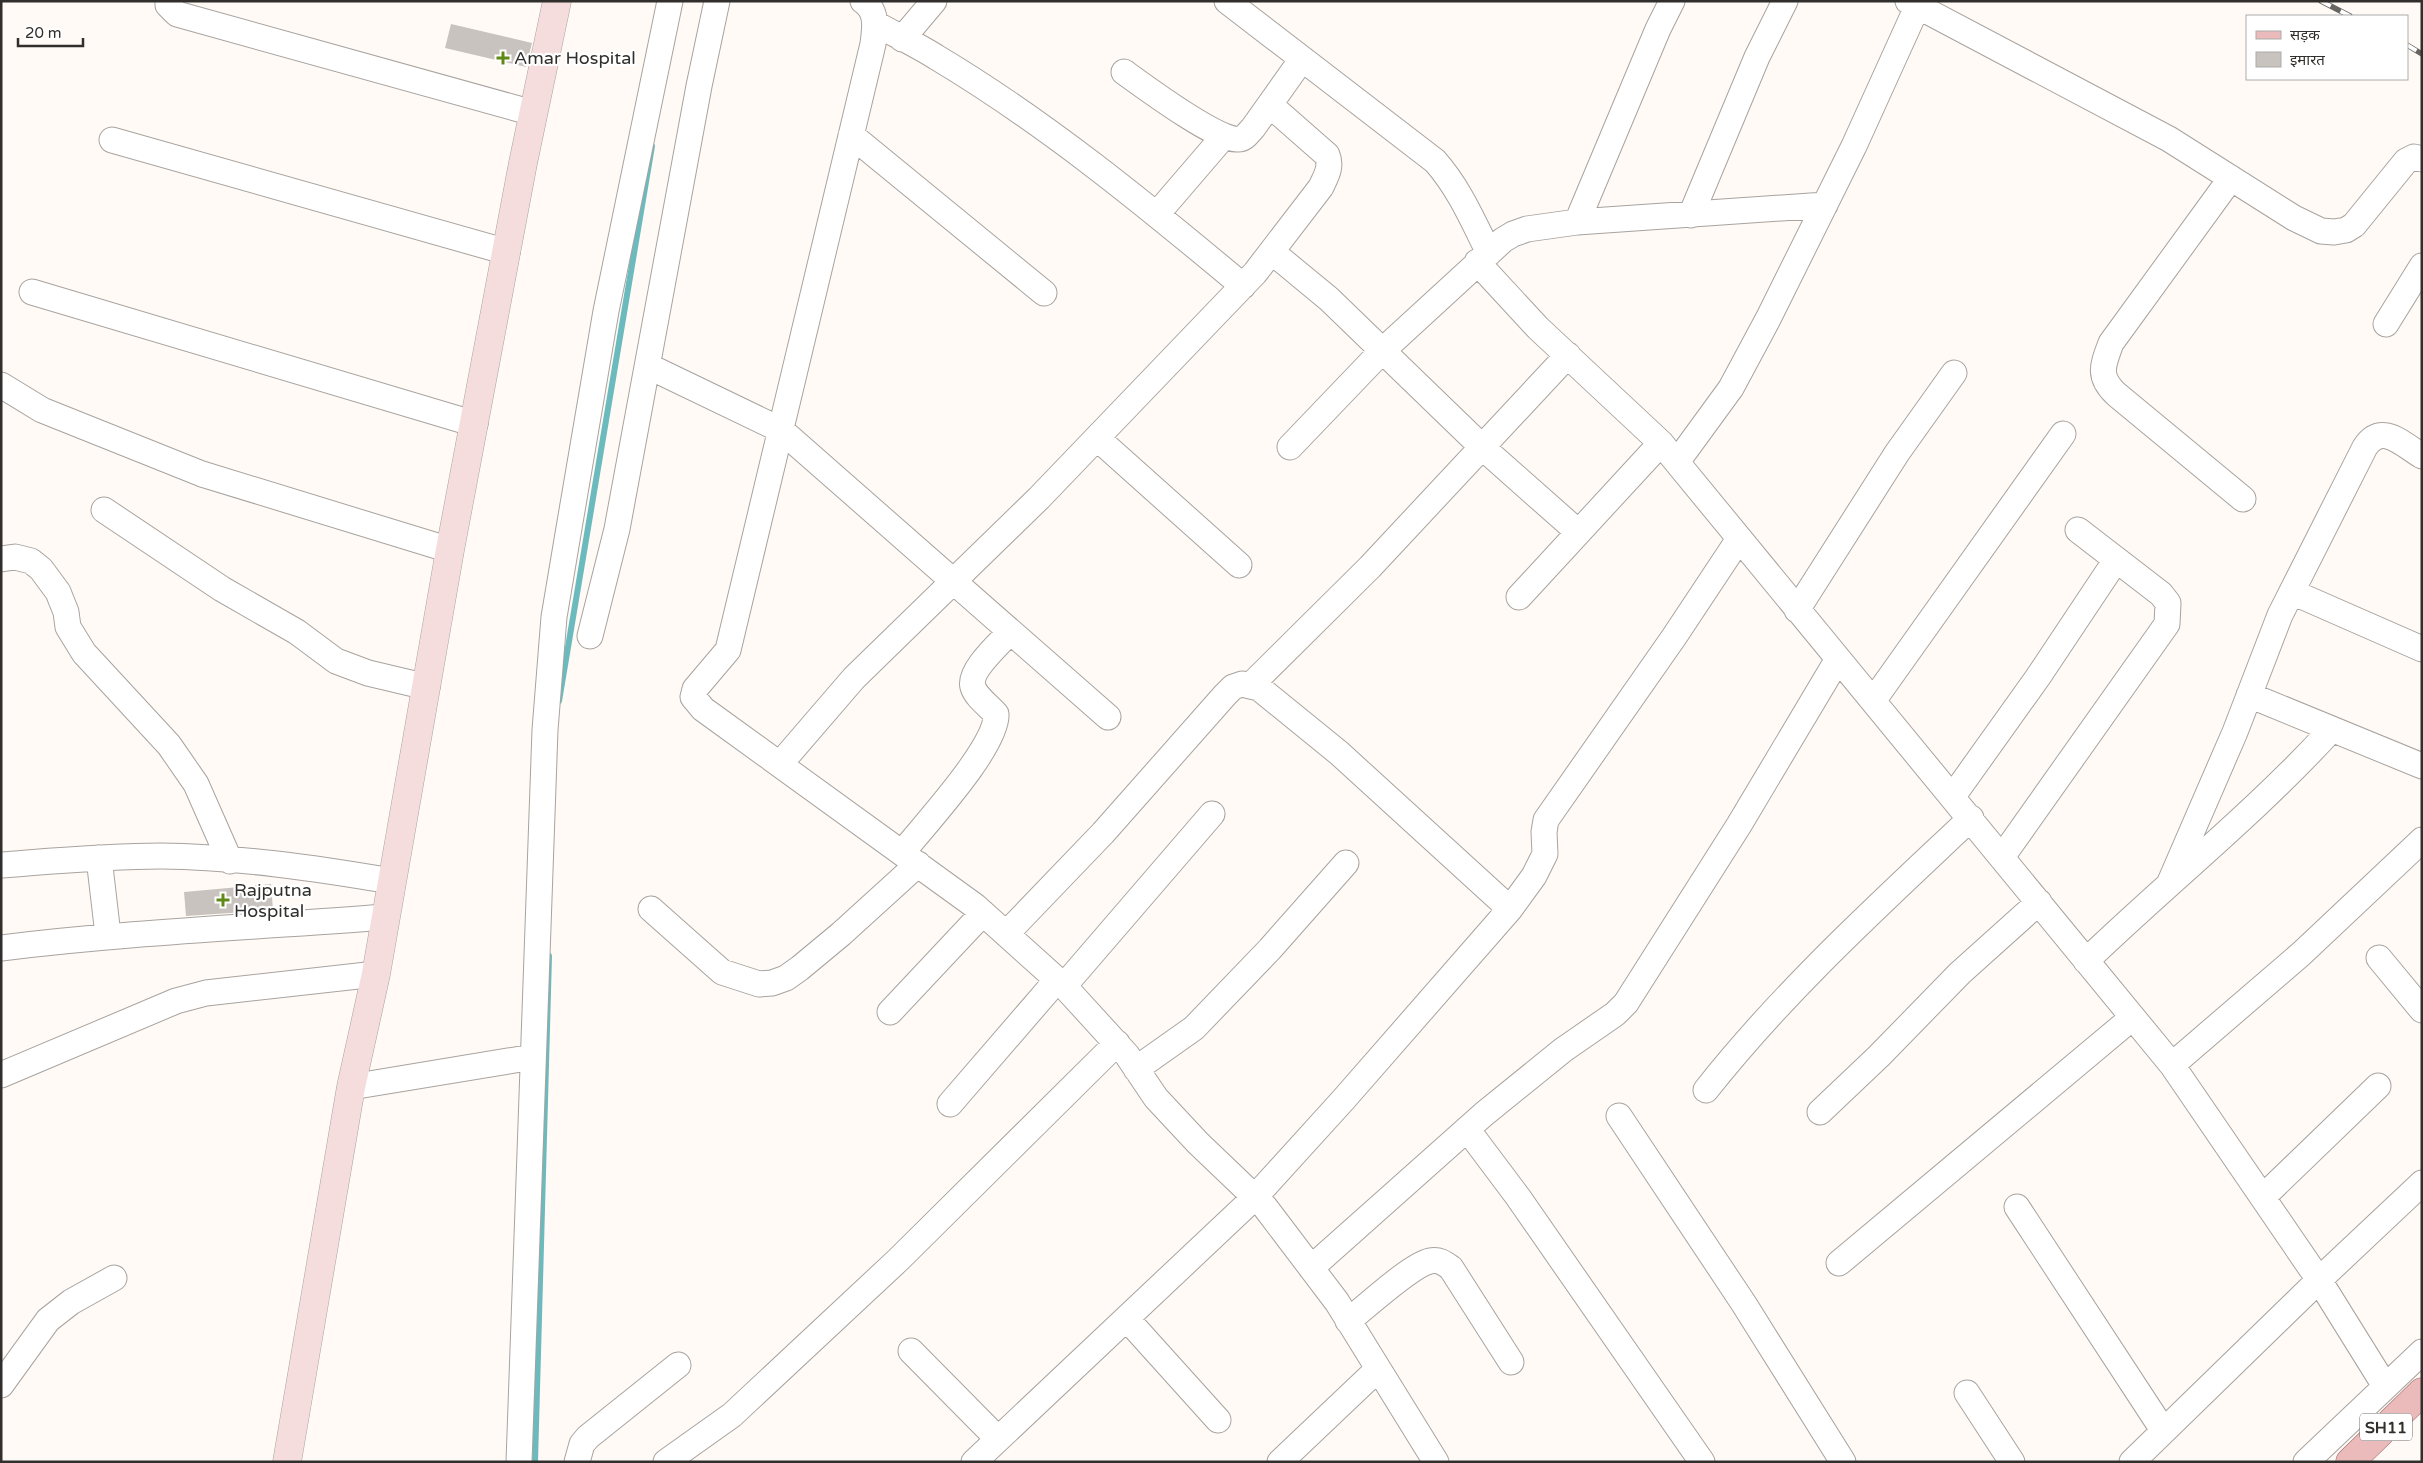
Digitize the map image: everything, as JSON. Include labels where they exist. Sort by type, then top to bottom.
[{"type":"main road","name":"SH11","points":[[2350,1462],[2422,1392]]},
{"type":"street","points":[[168,1],[168,5],[176,14],[533,113]]},
{"type":"street","points":[[287,1462],[351,1087],[376,974],[450,550],[533,113],[557,1]]},
{"type":"street","points":[[519,1462],[545,730],[554,617],[606,311],[670,1]]},
{"type":"street","points":[[590,636],[617,529],[699,86],[717,1]]},
{"type":"street","points":[[863,1],[873,13],[876,24],[728,650],[695,689],[693,697],[703,710],[983,913],[1061,982],[1118,1043],[1156,1098],[1198,1143],[1266,1207],[1348,1321],[1436,1462]]},
{"type":"street","points":[[902,39],[934,1]]},
{"type":"street","points":[[1227,1],[1435,161],[1448,176],[1460,195],[1483,258],[1511,301],[1669,453],[1971,818],[2172,1065],[2319,1280],[2386,1386]]},
{"type":"street","points":[[1577,222],[1672,1]]},
{"type":"street","points":[[1691,215],[1736,105],[1785,1]]},
{"type":"street","points":[[1519,598],[1578,532],[1669,453],[1730,388],[1768,320],[1825,205],[1913,4],[2169,139],[2294,218],[2321,231],[2334,232],[2346,230],[2354,225],[2406,162],[2414,157],[2422,158]]},
{"type":"street","points":[[876,24],[936,56],[1008,104],[1157,214],[1243,286]]},
{"type":"street","points":[[1124,72],[1173,106],[1224,136],[1236,140],[1245,137],[1270,105],[1302,58]]},
{"type":"street","points":[[780,764],[854,678],[1098,438],[1243,286],[1272,252],[1321,187],[1330,162],[1327,155],[1270,105]]},
{"type":"street","points":[[851,135],[1044,294]]},
{"type":"street","points":[[1157,214],[1224,136]]},
{"type":"street","points":[[112,140],[507,252]]},
{"type":"street","points":[[2231,178],[2111,343],[2103,374],[2107,385],[2116,394],[2243,499]]},
{"type":"street","points":[[1290,447],[1381,352],[1483,258],[1512,234],[1543,226],[1577,222],[1825,205]]},
{"type":"street","points":[[1272,252],[1328,299],[1482,447],[1578,532]]},
{"type":"street","points":[[2386,324],[2422,266]]},
{"type":"street","points":[[32,292],[475,424]]},
{"type":"street","points":[[1251,685],[1370,567],[1568,355]]},
{"type":"street","points":[[648,366],[781,430],[1108,717]]},
{"type":"street","points":[[1797,610],[1897,453],[1954,373]]},
{"type":"street","points":[[1,385],[42,410],[202,474],[450,550]]},
{"type":"street","points":[[1873,700],[2063,434]]},
{"type":"street","points":[[2170,882],[2249,695],[2280,615],[2371,439],[2379,434],[2387,435],[2422,456]]},
{"type":"street","points":[[1098,438],[1239,565]]},
{"type":"street","points":[[104,510],[222,589],[297,632],[336,661],[368,673],[427,687]]},
{"type":"street","points":[[2002,857],[2167,624],[2168,603],[2161,594],[2078,530]]},
{"type":"street","points":[[974,1462],[1127,1319],[1254,1196],[1344,1099],[1510,909],[1544,860],[1546,846],[1544,825],[1546,820],[1674,637],[1739,539]]},
{"type":"street","points":[[1,559],[15,557],[31,561],[41,570],[58,592],[66,612],[68,626],[84,653],[169,745],[196,784],[230,860]]},
{"type":"street","points":[[1952,796],[2038,677],[2116,560]]},
{"type":"street","points":[[2292,592],[2422,649]]},
{"type":"street","points":[[651,909],[722,972],[759,984],[772,983],[786,978],[821,952],[910,859],[982,753],[997,722],[996,714],[978,695],[973,686],[972,679],[985,659],[1010,632]]},
{"type":"street","points":[[1311,1268],[1467,1129],[1556,1055],[1626,1004],[1739,825],[1838,659]]},
{"type":"street","points":[[1006,934],[1103,833],[1225,695],[1233,687],[1242,684],[1259,688],[1339,752],[1510,909]]},
{"type":"street","points":[[2249,695],[2422,766]]},
{"type":"street","points":[[2086,961],[2170,882],[2296,769],[2331,730]]},
{"type":"street","points":[[950,1104],[1212,814]]},
{"type":"street","points":[[1706,1090],[1746,1040],[1811,971],[1971,818]]},
{"type":"street","points":[[2172,1065],[2301,954],[2422,840]]},
{"type":"street","points":[[1,865],[99,858],[164,856],[306,866],[391,881]]},
{"type":"street","points":[[99,858],[108,935]]},
{"type":"street","points":[[1136,1069],[1200,1022],[1270,949],[1346,863]]},
{"type":"street","points":[[1820,1112],[1879,1056],[1960,973],[2038,902]]},
{"type":"street","points":[[890,1012],[983,913]]},
{"type":"street","points":[[1,948],[108,935],[199,931],[385,917]]},
{"type":"street","points":[[2379,958],[2422,1010]]},
{"type":"street","points":[[1,1076],[176,1001],[206,993],[376,974]]},
{"type":"street","points":[[1839,1263],[2132,1018]]},
{"type":"street","points":[[666,1462],[732,1415],[898,1260],[1118,1043]]},
{"type":"street","points":[[351,1087],[533,1057]]},
{"type":"street","points":[[2263,1197],[2378,1086]]},
{"type":"street","points":[[1620,1116],[1744,1304],[1844,1462]]},
{"type":"street","points":[[1467,1129],[1518,1197],[1702,1462]]},
{"type":"street","points":[[2132,1462],[2319,1280],[2422,1184]]},
{"type":"street","points":[[2017,1206],[2163,1430]]},
{"type":"street","points":[[1348,1321],[1416,1268],[1430,1261],[1442,1261],[1451,1268],[1511,1362]]},
{"type":"street","points":[[1,1385],[48,1320],[70,1302],[114,1278]]},
{"type":"street","points":[[1127,1319],[1218,1420]]},
{"type":"street","points":[[911,1351],[998,1439]]},
{"type":"street","points":[[2306,1462],[2422,1352]]},
{"type":"street","points":[[577,1462],[582,1444],[597,1428],[678,1365]]},
{"type":"street","points":[[1280,1462],[1378,1369]]},
{"type":"street","points":[[1967,1393],[2012,1462]]},
{"type":"building","points":[[451,24],[532,43],[526,67],[445,48]]},
{"type":"building","points":[[271,884],[273,910],[186,916],[184,892]]},
{"type":"waterway","points":[[559,701],[652,146]]},
{"type":"waterway","points":[[535,1462],[549,956]]},
{"type":"railway","points":[[2321,1],[2348,15]]},
{"type":"railway","points":[[2408,46],[2422,54]]},
{"type":"place","name":"Amar Hospital","points":[[503,58]]},
{"type":"place","name":"Rajputna Hospital","points":[[223,900]]}]
